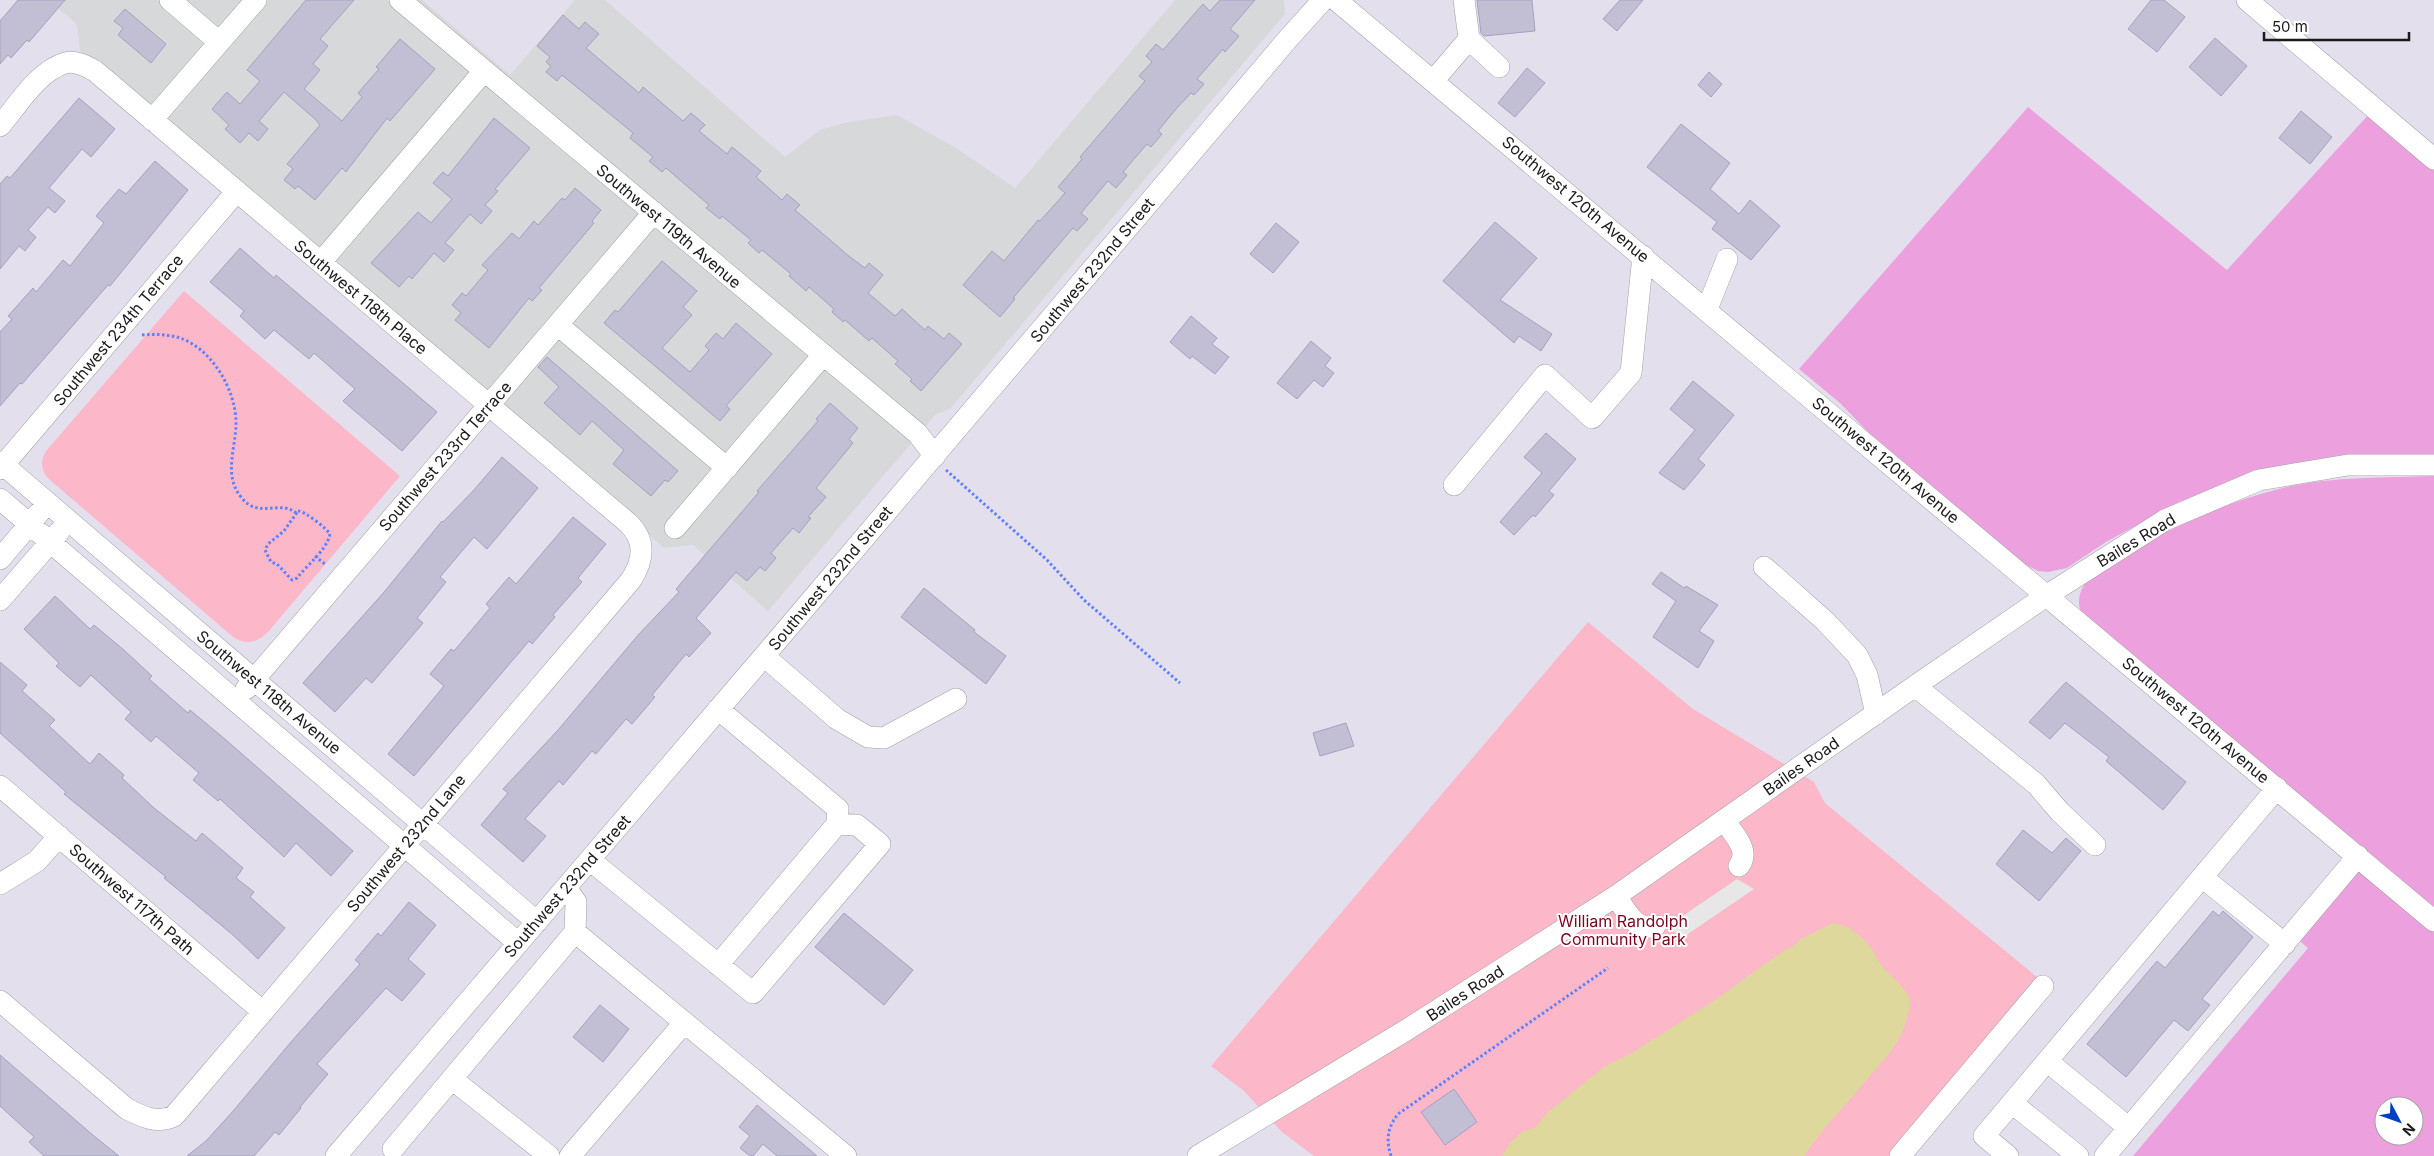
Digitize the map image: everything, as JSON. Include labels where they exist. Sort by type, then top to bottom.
[{"type":"street","points":[[170,0],[219,42]]},
{"type":"street","points":[[152,120],[256,0]]},
{"type":"street","name":"Southwest 119th Avenue","points":[[400,0],[916,433],[935,456]]},
{"type":"street","name":"Southwest 232nd Street","points":[[336,1156],[1323,0]]},
{"type":"street","name":"Southwest 120th Avenue","points":[[1336,0],[1434,80],[2434,921]]},
{"type":"street","points":[[1464,0],[1469,39],[1499,67]]},
{"type":"street","points":[[2247,0],[2434,159]]},
{"type":"street","points":[[1434,80],[1469,39]]},
{"type":"street","name":"Southwest 118th Place","points":[[0,126],[40,79],[65,63],[80,64],[95,71],[633,528],[639,535],[642,549]]},
{"type":"street","points":[[320,262],[484,71]]},
{"type":"street","name":"Southwest 234th Terrace","points":[[1,466],[237,191]]},
{"type":"street","name":"Southwest 233rd Terrace","points":[[236,701],[654,212]]},
{"type":"street","points":[[1454,485],[1545,375],[1592,418],[1631,373],[1643,256]]},
{"type":"street","points":[[1707,309],[1727,259]]},
{"type":"street","points":[[558,325],[727,468]]},
{"type":"street","points":[[675,528],[823,355]]},
{"type":"street","name":"Bailes Road","points":[[1198,1156],[1408,1029],[1616,896],[2046,596],[2166,520],[2259,480],[2348,465],[2434,465]]},
{"type":"street","name":"Southwest 118th Avenue","points":[[1,466],[47,503],[537,922]]},
{"type":"street","name":"Southwest 118th Avenue","points":[[0,498],[518,943]]},
{"type":"street","points":[[0,559],[47,503]]},
{"type":"street","points":[[0,600],[68,521]]},
{"type":"street","name":"Southwest 232nd Lane","points":[[0,1001],[127,1110],[141,1117],[154,1120],[167,1119],[180,1110],[422,823],[631,580],[640,563],[642,549]]},
{"type":"street","points":[[1764,567],[1825,621],[1857,655],[1867,675],[1876,714]]},
{"type":"street","points":[[764,656],[837,718],[868,737],[884,738],[956,699]]},
{"type":"street","points":[[1915,686],[2036,784],[2060,812],[2095,844]]},
{"type":"street","points":[[718,709],[838,809],[837,824],[718,965]]},
{"type":"street","name":"Southwest 117th Path","points":[[0,786],[263,1012]]},
{"type":"street","points":[[2008,1156],[1984,1136],[2277,788]]},
{"type":"street","points":[[1724,820],[1743,849],[1744,858],[1739,866]]},
{"type":"street","points":[[590,860],[752,993],[880,844],[857,824],[837,824]]},
{"type":"street","points":[[0,884],[37,861],[59,836]]},
{"type":"street","points":[[2105,1156],[2358,856]]},
{"type":"street","points":[[2202,877],[2285,944]]},
{"type":"street","points":[[393,1148],[576,932],[576,902],[566,888]]},
{"type":"street","points":[[1616,896],[1637,924],[1646,928],[1655,926]]},
{"type":"street","points":[[576,932],[846,1156]]},
{"type":"street","points":[[1900,1156],[2043,986]]},
{"type":"street","points":[[570,1156],[684,1023]]},
{"type":"street","points":[[2047,1061],[2129,1128]]},
{"type":"street","points":[[452,1079],[549,1156]]},
{"type":"street","points":[[2012,1103],[2078,1156]]},
{"type":"path","points":[[142,335],[162,334],[181,339],[206,356],[228,386],[234,408],[235,434],[231,463],[232,474],[238,492],[245,502],[258,509],[279,507],[293,510],[296,513]]},
{"type":"path","points":[[935,456],[946,470],[1047,560],[1084,600],[1180,683]]},
{"type":"path","points":[[302,511],[307,513],[320,527],[329,531],[329,541],[315,556],[297,578],[292,580],[266,555],[268,544],[284,531],[296,513],[302,511]]},
{"type":"path","points":[[315,556],[327,566]]},
{"type":"path","points":[[1392,1156],[1388,1136],[1391,1124],[1398,1114],[1608,968]]},
{"type":"shaded area","points":[[48,0],[422,0],[510,75],[575,0],[605,0],[785,157],[820,130],[849,122],[897,115],[956,148],[1015,188],[1175,0],[1284,0],[1285,14],[950,409],[936,414],[768,611],[693,545],[664,548],[648,534],[640,521],[105,65],[88,56],[81,56],[77,24]]},
{"type":"shaded area","points":[[2028,107],[2227,270],[2370,113],[2434,168],[2434,455],[2249,475],[2179,502],[2106,542],[2067,568],[2048,572],[2038,571],[2021,562],[1868,432],[1840,403],[1799,369]]},
{"type":"shaded area","points":[[2434,476],[2434,1156],[2133,1156],[2308,948],[2295,937],[2365,854],[2082,614],[2079,604],[2080,594],[2091,576],[2104,566],[2196,517],[2237,501],[2279,489],[2317,482],[2356,478]]},
{"type":"shaded area","points":[[1737,879],[1754,889],[1685,936],[1665,928]]},
{"type":"shaded area","points":[[1831,924],[1845,926],[1864,940],[1883,967],[1908,995],[1910,1004],[1905,1025],[1891,1051],[1825,1128],[1804,1156],[1502,1156],[1511,1142],[1523,1131],[1535,1128],[1547,1113],[1604,1067],[1632,1053],[1712,1002],[1785,950],[1794,946],[1801,939]]},
{"type":"green space","points":[[184,291],[400,476],[268,632],[260,639],[251,642],[242,641],[232,636],[50,480],[42,466],[44,454],[47,450]]},
{"type":"green space","name":"William Randolph Community Park","points":[[1588,622],[1693,709],[1814,782],[1825,803],[2043,982],[1895,1156],[1314,1156],[1282,1132],[1243,1090],[1211,1066]]},
{"type":"building","points":[[18,0],[65,0],[29,42],[27,40],[11,58],[8,55],[0,64],[0,21]]},
{"type":"building","points":[[306,0],[354,0],[320,39],[328,46],[313,64],[320,70],[304,89],[342,121],[362,97],[358,93],[379,69],[376,67],[400,39],[435,69],[390,121],[387,118],[346,172],[342,168],[315,200],[298,186],[295,189],[284,180],[293,169],[287,164],[320,125],[315,119],[284,92],[259,121],[268,129],[258,141],[249,133],[240,143],[225,129],[229,125],[212,109],[227,92],[240,104],[260,81],[247,70]]},
{"type":"building","points":[[1220,0],[1255,0],[1230,29],[1239,36],[1225,52],[1223,49],[1197,79],[1204,84],[1194,95],[1191,93],[1176,109],[1158,131],[1162,134],[1151,147],[1147,144],[1123,172],[1127,175],[1116,188],[1108,181],[1081,213],[1088,219],[1077,231],[1073,228],[1013,298],[1015,299],[1000,317],[963,285],[992,251],[1004,261],[1038,220],[1040,221],[1065,193],[1058,187],[1082,159],[1080,157],[1145,81],[1139,76],[1152,62],[1146,56],[1156,44],[1163,50],[1203,4],[1210,11]]},
{"type":"building","points":[[1477,0],[1532,0],[1535,31],[1484,36],[1481,33]]},
{"type":"building","points":[[1620,0],[1643,0],[1617,31],[1603,19]]},
{"type":"building","points":[[2151,0],[2164,0],[2185,17],[2157,52],[2128,29]]},
{"type":"building","points":[[125,9],[166,44],[151,63],[118,35],[123,28],[114,21]]},
{"type":"building","points":[[563,15],[579,29],[585,22],[599,34],[586,48],[639,93],[643,87],[683,121],[691,113],[705,125],[699,131],[727,154],[732,147],[761,171],[756,177],[782,200],[787,194],[800,205],[795,210],[850,257],[865,268],[869,263],[883,275],[868,293],[895,316],[902,309],[925,330],[928,326],[944,339],[949,333],[962,344],[921,391],[910,381],[912,379],[895,364],[898,361],[872,338],[869,341],[845,320],[843,322],[832,312],[834,309],[809,287],[806,291],[789,276],[791,274],[762,250],[759,253],[748,243],[751,240],[722,216],[720,219],[706,208],[709,205],[666,168],[662,172],[649,161],[653,157],[630,138],[633,133],[562,75],[557,81],[546,72],[551,66],[546,62],[550,57],[537,46]]},
{"type":"building","points":[[2215,38],[2247,66],[2221,96],[2189,67]]},
{"type":"building","points":[[1527,68],[1545,83],[1515,117],[1498,103]]},
{"type":"building","points":[[1709,72],[1722,84],[1711,97],[1698,85]]},
{"type":"building","points":[[79,98],[115,129],[91,157],[82,149],[49,188],[65,201],[55,213],[48,207],[28,230],[36,237],[25,251],[19,246],[0,269],[0,184],[7,176],[10,178]]},
{"type":"building","points":[[2301,111],[2332,137],[2310,164],[2279,138]]},
{"type":"building","points":[[494,118],[530,148],[495,189],[498,191],[485,205],[492,211],[481,224],[470,214],[445,243],[454,250],[444,262],[434,253],[412,279],[409,276],[399,287],[371,263],[418,212],[431,223],[452,199],[433,183],[443,172],[448,176]]},
{"type":"building","points":[[1681,124],[1730,163],[1710,189],[1739,214],[1750,200],[1780,226],[1751,260],[1712,229],[1717,222],[1647,167]]},
{"type":"building","points":[[155,161],[188,190],[110,286],[108,285],[22,384],[20,383],[0,406],[0,332],[12,319],[8,316],[33,288],[36,292],[63,260],[70,266],[104,223],[96,216],[119,189],[126,194]]},
{"type":"building","points":[[575,188],[601,210],[592,221],[594,223],[539,288],[542,290],[532,301],[529,298],[489,348],[455,320],[461,313],[452,305],[462,293],[466,296],[488,270],[482,265],[512,233],[519,239],[534,221],[538,225],[562,198],[565,200]]},
{"type":"building","points":[[1495,222],[1537,258],[1500,300],[1552,334],[1541,351],[1519,336],[1514,343],[1443,281]]},
{"type":"building","points":[[1276,223],[1299,242],[1273,273],[1250,254]]},
{"type":"building","points":[[240,248],[274,278],[276,275],[437,412],[402,451],[343,401],[355,389],[314,353],[309,359],[274,330],[265,339],[240,316],[244,311],[210,282]]},
{"type":"building","points":[[662,261],[697,291],[683,307],[692,315],[662,348],[690,372],[709,350],[705,346],[716,333],[723,339],[736,323],[772,354],[726,406],[730,409],[720,421],[604,323],[615,310],[618,312]]},
{"type":"building","points":[[1191,316],[1217,338],[1212,344],[1229,357],[1215,374],[1192,356],[1190,359],[1170,342]]},
{"type":"building","points":[[1311,341],[1331,358],[1325,366],[1334,373],[1323,387],[1314,380],[1297,399],[1277,383]]},
{"type":"building","points":[[547,357],[678,471],[668,482],[665,480],[651,496],[613,464],[624,450],[592,421],[580,435],[544,403],[559,387],[538,367]]},
{"type":"building","points":[[1693,381],[1734,415],[1698,459],[1705,465],[1684,490],[1659,473],[1695,430],[1670,409]]},
{"type":"building","points":[[830,403],[858,428],[849,439],[853,443],[816,488],[826,497],[808,517],[811,518],[799,533],[793,528],[771,553],[776,558],[765,571],[760,567],[747,581],[736,572],[696,618],[711,633],[689,657],[686,654],[652,695],[655,697],[632,724],[626,719],[596,754],[592,751],[563,785],[559,781],[525,819],[546,836],[523,862],[481,825],[508,793],[503,789],[558,730],[639,634],[679,592],[676,589],[818,421],[816,419]]},
{"type":"building","points":[[1546,433],[1576,459],[1549,491],[1554,495],[1535,517],[1533,515],[1514,535],[1500,522],[1542,473],[1524,457]]},
{"type":"building","points":[[502,457],[538,488],[487,549],[474,537],[440,577],[446,582],[417,618],[423,623],[372,683],[366,678],[335,712],[303,683],[385,591],[442,521],[474,490]]},
{"type":"building","points":[[573,517],[606,544],[578,578],[582,582],[553,615],[555,617],[532,644],[529,641],[414,776],[388,754],[444,686],[430,674],[451,649],[454,651],[490,608],[486,604],[509,577],[516,584]]},
{"type":"building","points":[[1661,572],[1684,588],[1686,586],[1718,605],[1699,631],[1714,641],[1698,668],[1653,637],[1676,601],[1652,584]]},
{"type":"building","points":[[924,588],[975,630],[974,632],[1006,656],[986,684],[901,617]]},
{"type":"building","points":[[55,596],[90,629],[94,625],[125,651],[152,676],[149,679],[188,713],[190,710],[226,740],[353,851],[331,876],[296,843],[284,857],[220,799],[218,801],[193,780],[199,773],[156,736],[151,742],[125,719],[131,712],[91,675],[80,687],[56,666],[59,663],[24,629]]},
{"type":"building","points":[[0,662],[27,685],[22,691],[55,720],[49,726],[90,764],[99,753],[124,775],[122,778],[154,808],[196,841],[202,833],[243,868],[236,878],[254,892],[250,897],[285,928],[258,959],[233,935],[164,878],[166,877],[64,794],[66,792],[0,733]]},
{"type":"building","points":[[2066,682],[2186,782],[2163,810],[2106,761],[2109,757],[2065,723],[2050,739],[2029,722]]},
{"type":"building","points":[[1346,723],[1354,746],[1320,756],[1313,733]]},
{"type":"building","points":[[2023,830],[2052,853],[2066,838],[2081,851],[2039,901],[1996,864]]},
{"type":"building","points":[[409,902],[436,925],[408,959],[425,974],[402,1001],[386,988],[317,1064],[328,1074],[279,1135],[275,1132],[254,1156],[187,1156],[206,1141],[234,1110],[360,964],[355,960],[378,933],[381,936]]},
{"type":"building","points":[[2213,911],[2219,916],[2223,911],[2253,937],[2202,999],[2210,1005],[2188,1031],[2174,1020],[2126,1077],[2087,1044],[2157,961],[2165,968]]},
{"type":"building","points":[[844,913],[913,970],[884,1005],[815,947]]},
{"type":"building","points":[[600,1005],[629,1029],[603,1062],[573,1037]]},
{"type":"building","points":[[0,1055],[119,1156],[44,1156],[29,1142],[34,1137],[0,1106]]},
{"type":"building","points":[[1454,1089],[1477,1122],[1445,1145],[1421,1112]]},
{"type":"building","points":[[757,1105],[817,1156],[777,1156],[763,1144],[753,1156],[750,1156],[740,1148],[750,1136],[739,1127]]}]
